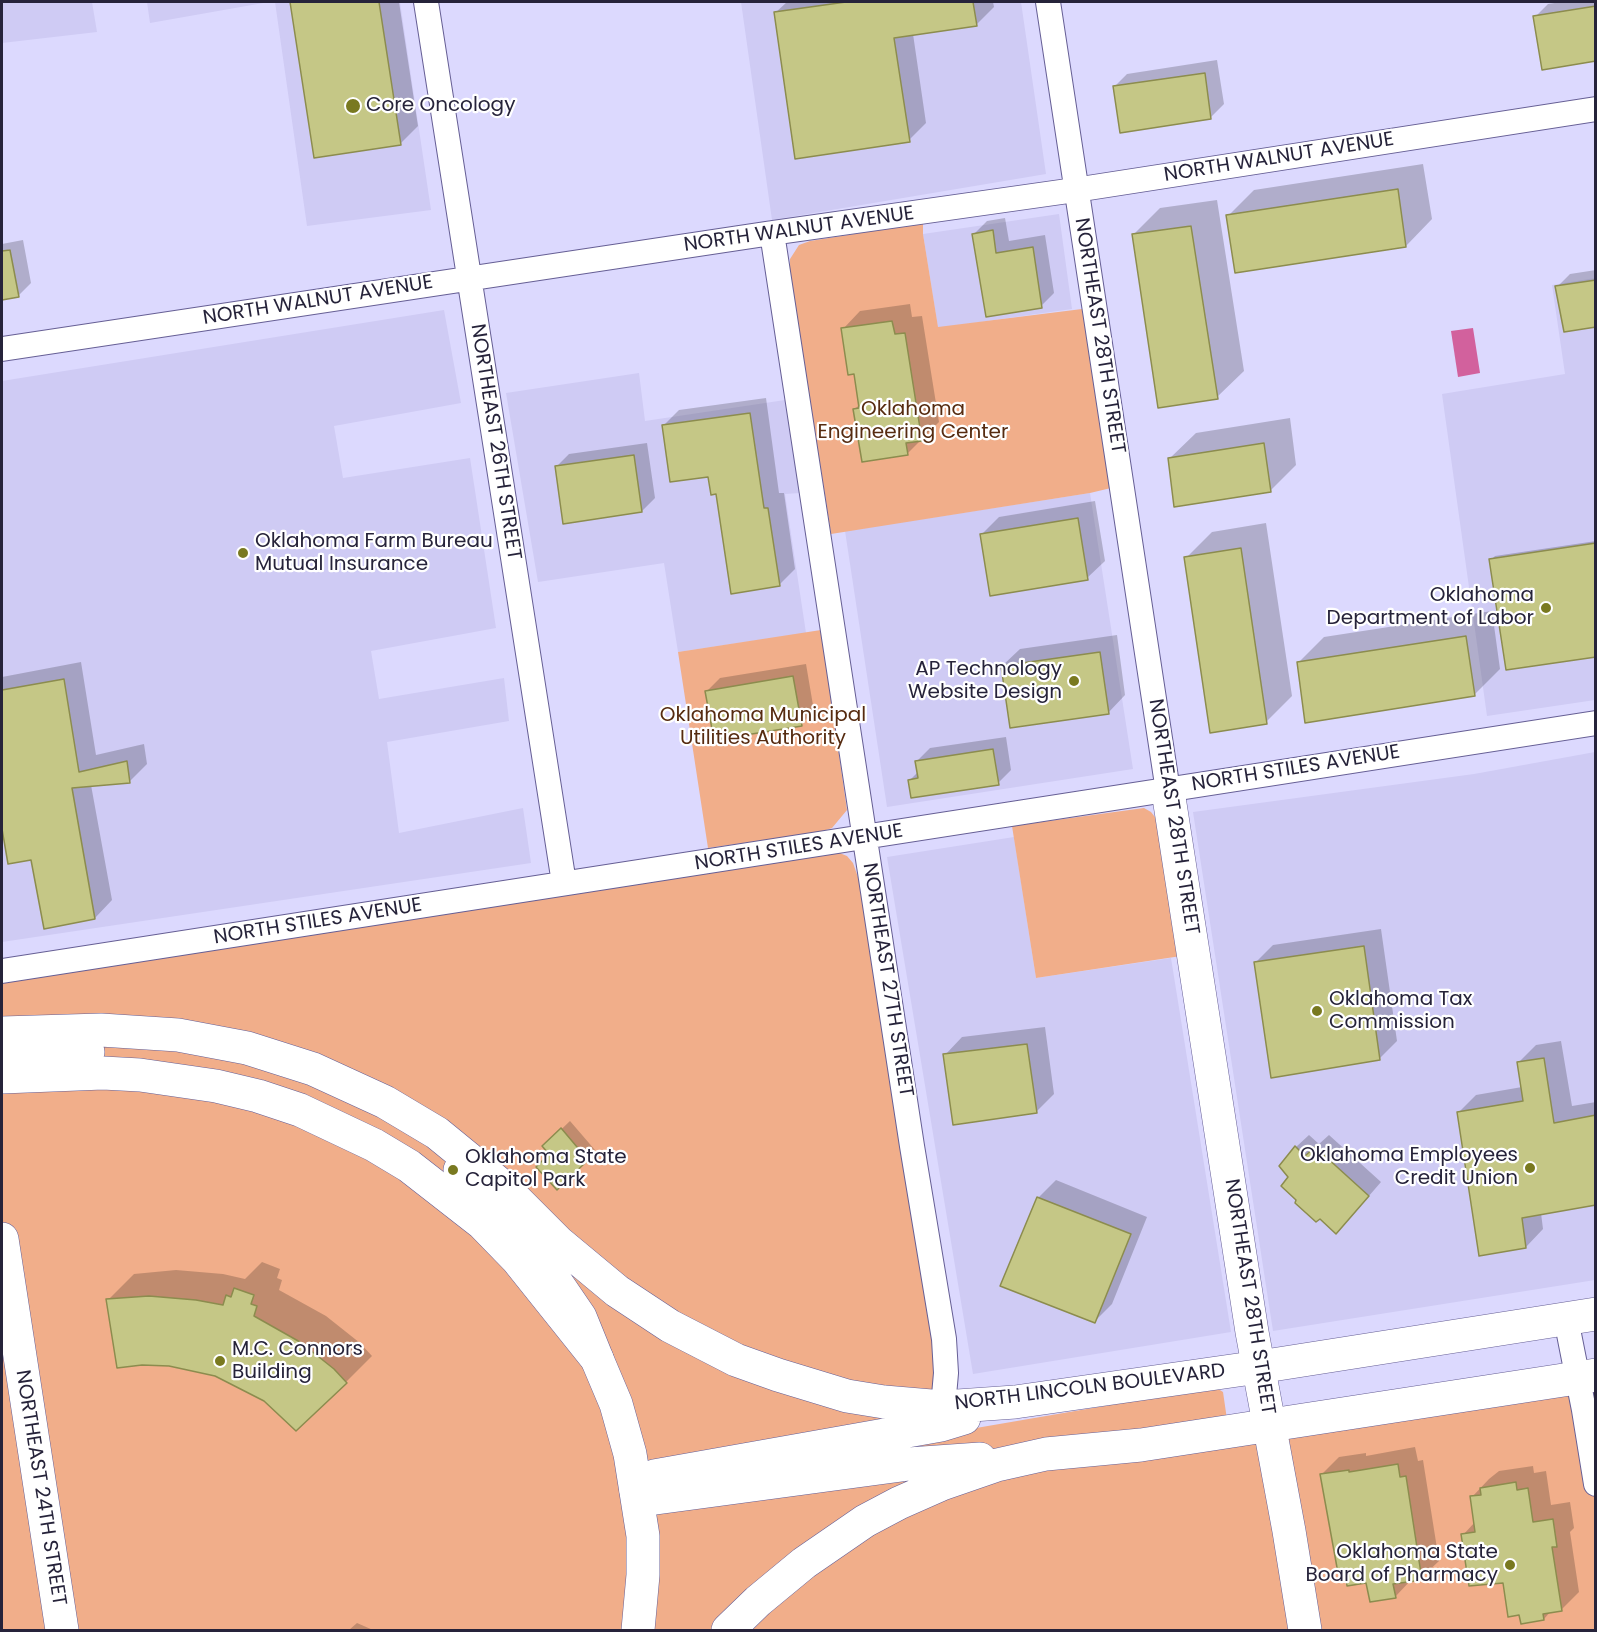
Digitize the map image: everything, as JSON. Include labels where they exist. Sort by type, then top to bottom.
[{"type":"main road","name":"NORTHEAST 28TH STREET","points":[[1167,791],[1259,1366],[1305,1630]]},
{"type":"main road","name":"NORTH LINCOLN BOULEVARD","points":[[2,1033],[112,1030],[178,1035],[247,1048],[313,1069],[385,1102],[437,1133],[503,1187],[558,1242],[617,1291],[670,1326],[736,1360],[848,1396],[884,1402],[943,1407],[1015,1402],[1581,1317]]},
{"type":"main road","points":[[2,1066],[15,1060],[55,1053],[132,1053],[179,1056],[247,1048]]},
{"type":"main road","points":[[2,1077],[103,1073],[140,1075],[216,1086],[258,1096],[300,1110],[374,1145],[409,1166],[482,1223],[517,1259],[597,1359]]},
{"type":"main road","points":[[437,1133],[462,1173],[552,1276],[580,1317],[616,1404],[630,1454],[643,1536],[643,1575],[638,1630]]},
{"type":"main road","name":"NORTHEAST 24TH STREET","points":[[2,1239],[62,1630]]},
{"type":"main road","points":[[636,1490],[656,1498],[909,1464],[1141,1445],[1587,1376]]},
{"type":"main road","points":[[636,1490],[654,1476],[941,1425],[1015,1402]]},
{"type":"main road","points":[[728,1630],[758,1601],[804,1563],[865,1521],[942,1484],[998,1465],[1046,1454]]},
{"type":"street","name":"NORTHEAST 26TH STREET","points":[[426,2],[564,883]]},
{"type":"street","name":"NORTHEAST 28TH STREET","points":[[1048,2],[1075,190],[1127,513],[1167,791]]},
{"type":"street","name":"NORTH WALNUT AVENUE","points":[[2,349],[771,233],[1075,190],[1596,109]]},
{"type":"street","name":"NORTHEAST 27TH STREET","points":[[771,233],[944,1339],[946,1373],[943,1407]]},
{"type":"street","name":"NORTH STILES AVENUE","points":[[2,971],[1596,723]]},
{"type":"street","points":[[1581,1317],[1596,1484]]},
{"type":"shaded area","points":[[2,2],[92,2],[97,32],[2,43]]},
{"type":"shaded area","points":[[147,2],[269,2],[150,23]]},
{"type":"shaded area","name":"Core Oncology","points":[[275,2],[400,2],[431,210],[307,226]]},
{"type":"shaded area","points":[[741,2],[1021,2],[1046,174],[772,220]]},
{"type":"shaded area","points":[[1059,214],[1072,309],[938,328],[923,234]]},
{"type":"shaded area","name":"Oklahoma Department of Labor","points":[[1595,278],[1595,700],[1487,716],[1442,394],[1565,374],[1552,285]]},
{"type":"shaded area","name":"Oklahoma Farm Bureau Mutual Insurance","points":[[444,310],[461,403],[334,426],[343,478],[470,458],[496,628],[371,651],[379,699],[504,678],[509,721],[387,742],[399,833],[523,808],[531,863],[2,942],[2,381]]},
{"type":"shaded area","points":[[1473,328],[1480,373],[1458,377],[1451,331]]},
{"type":"shaded area","points":[[639,373],[645,421],[785,400],[800,493],[785,494],[806,633],[678,652],[664,563],[538,582],[506,393]]},
{"type":"shaded area","points":[[1090,493],[1133,769],[887,807],[845,531]]},
{"type":"shaded area","points":[[1595,752],[1595,1280],[1273,1331],[1193,812],[1474,774]]},
{"type":"shaded area","points":[[1014,837],[1036,978],[1171,958],[1231,1332],[973,1374],[887,857]]},
{"type":"green space","name":"Oklahoma Engineering Center","points":[[923,223],[938,327],[1082,309],[1111,488],[831,534],[790,259],[799,245],[810,241]]},
{"type":"green space","name":"Oklahoma Municipal Utilities Authority","points":[[821,630],[847,810],[832,828],[820,832],[708,848],[678,652]]},
{"type":"green space","points":[[1144,808],[1151,812],[1158,821],[1181,956],[1036,978],[1012,826]]},
{"type":"green space","name":"Oklahoma State Capitol Park","points":[[837,852],[847,856],[853,863],[859,880],[947,1433],[1215,1387],[1223,1392],[1231,1447],[1595,1390],[1595,1630],[2,1630],[2,981]]},
{"type":"building","points":[[290,2],[379,2],[401,145],[314,158]]},
{"type":"building","points":[[846,2],[973,2],[977,26],[894,38],[910,142],[795,159],[774,12]]},
{"type":"building","points":[[1596,6],[1596,61],[1542,70],[1533,16]]},
{"type":"building","points":[[1205,73],[1211,119],[1120,133],[1113,86]]},
{"type":"building","points":[[1398,189],[1406,247],[1235,273],[1226,215]]},
{"type":"building","points":[[1191,226],[1218,399],[1158,408],[1132,234]]},
{"type":"building","points":[[993,230],[996,253],[1033,247],[1042,308],[986,317],[972,234]]},
{"type":"building","points":[[10,250],[19,297],[2,300],[2,251]]},
{"type":"building","points":[[1596,280],[1596,327],[1564,332],[1555,286]]},
{"type":"building","points":[[892,321],[895,334],[905,333],[922,441],[906,443],[908,455],[862,462],[853,409],[859,408],[854,374],[848,375],[841,328]]},
{"type":"building","points":[[750,413],[764,508],[768,508],[780,586],[731,594],[716,494],[711,495],[708,477],[670,482],[662,425]]},
{"type":"building","points":[[1264,443],[1271,492],[1174,507],[1168,458]]},
{"type":"building","points":[[634,455],[642,512],[563,524],[555,466]]},
{"type":"building","points":[[1078,518],[1088,580],[990,596],[980,534]]},
{"type":"building","name":"Oklahoma Department of Labor","points":[[1596,543],[1596,657],[1506,670],[1489,559]]},
{"type":"building","points":[[1241,548],[1267,724],[1210,733],[1184,557]]},
{"type":"building","points":[[1466,636],[1475,696],[1305,723],[1297,662]]},
{"type":"building","points":[[1100,652],[1109,714],[1010,728],[1001,666]]},
{"type":"building","points":[[793,676],[802,726],[714,740],[705,691]]},
{"type":"building","points":[[64,679],[79,772],[127,761],[130,783],[72,788],[95,919],[44,929],[31,860],[8,864],[2,829],[2,690]]},
{"type":"building","points":[[993,749],[999,785],[911,798],[908,780],[918,778],[915,761]]},
{"type":"building","name":"Oklahoma Tax Commission","points":[[1364,946],[1380,1060],[1271,1078],[1254,962]]},
{"type":"building","points":[[1027,1044],[1037,1113],[953,1125],[943,1054]]},
{"type":"building","name":"Oklahoma Employees Credit Union","points":[[1544,1058],[1554,1123],[1596,1115],[1596,1205],[1522,1218],[1526,1248],[1479,1256],[1457,1112],[1523,1101],[1517,1062]]},
{"type":"building","points":[[561,1128],[588,1160],[557,1190],[536,1167],[549,1154],[542,1146]]},
{"type":"building","points":[[1295,1146],[1305,1156],[1315,1147],[1369,1196],[1336,1234],[1320,1219],[1316,1222],[1295,1203],[1296,1200],[1281,1186],[1288,1177],[1279,1166]]},
{"type":"building","points":[[1037,1197],[1131,1234],[1095,1323],[1000,1286]]},
{"type":"building","name":"M.C. Connors Building","points":[[234,1288],[254,1295],[251,1304],[257,1306],[254,1316],[300,1342],[334,1369],[347,1383],[296,1431],[264,1401],[215,1376],[169,1366],[142,1365],[117,1368],[106,1299],[149,1296],[223,1305],[226,1295],[231,1297]]},
{"type":"building","points":[[1398,1464],[1400,1477],[1406,1476],[1422,1580],[1393,1584],[1396,1598],[1370,1602],[1366,1583],[1347,1586],[1345,1572],[1338,1573],[1320,1474]]},
{"type":"building","name":"Oklahoma State Board of Pharmacy","points":[[1516,1482],[1517,1490],[1528,1488],[1533,1522],[1553,1519],[1557,1547],[1552,1547],[1562,1611],[1543,1614],[1544,1620],[1521,1624],[1519,1615],[1508,1617],[1503,1583],[1469,1586],[1461,1534],[1475,1532],[1470,1496],[1481,1495],[1480,1488]]},
{"type":"place","name":"Core Oncology","points":[[353,106]]},
{"type":"place","name":"Oklahoma Farm Bureau Mutual Insurance","points":[[243,553]]},
{"type":"place","name":"Oklahoma Department of Labor","points":[[1546,608]]},
{"type":"place","name":"AP Technology Website Design","points":[[1074,681]]},
{"type":"place","name":"Oklahoma Tax Commission","points":[[1317,1011]]},
{"type":"place","name":"Oklahoma Employees Credit Union","points":[[1530,1168]]},
{"type":"place","name":"Oklahoma State Capitol Park","points":[[453,1170]]},
{"type":"place","name":"M.C. Connors Building","points":[[220,1361]]},
{"type":"place","name":"Oklahoma State Board of Pharmacy","points":[[1510,1565]]}]
